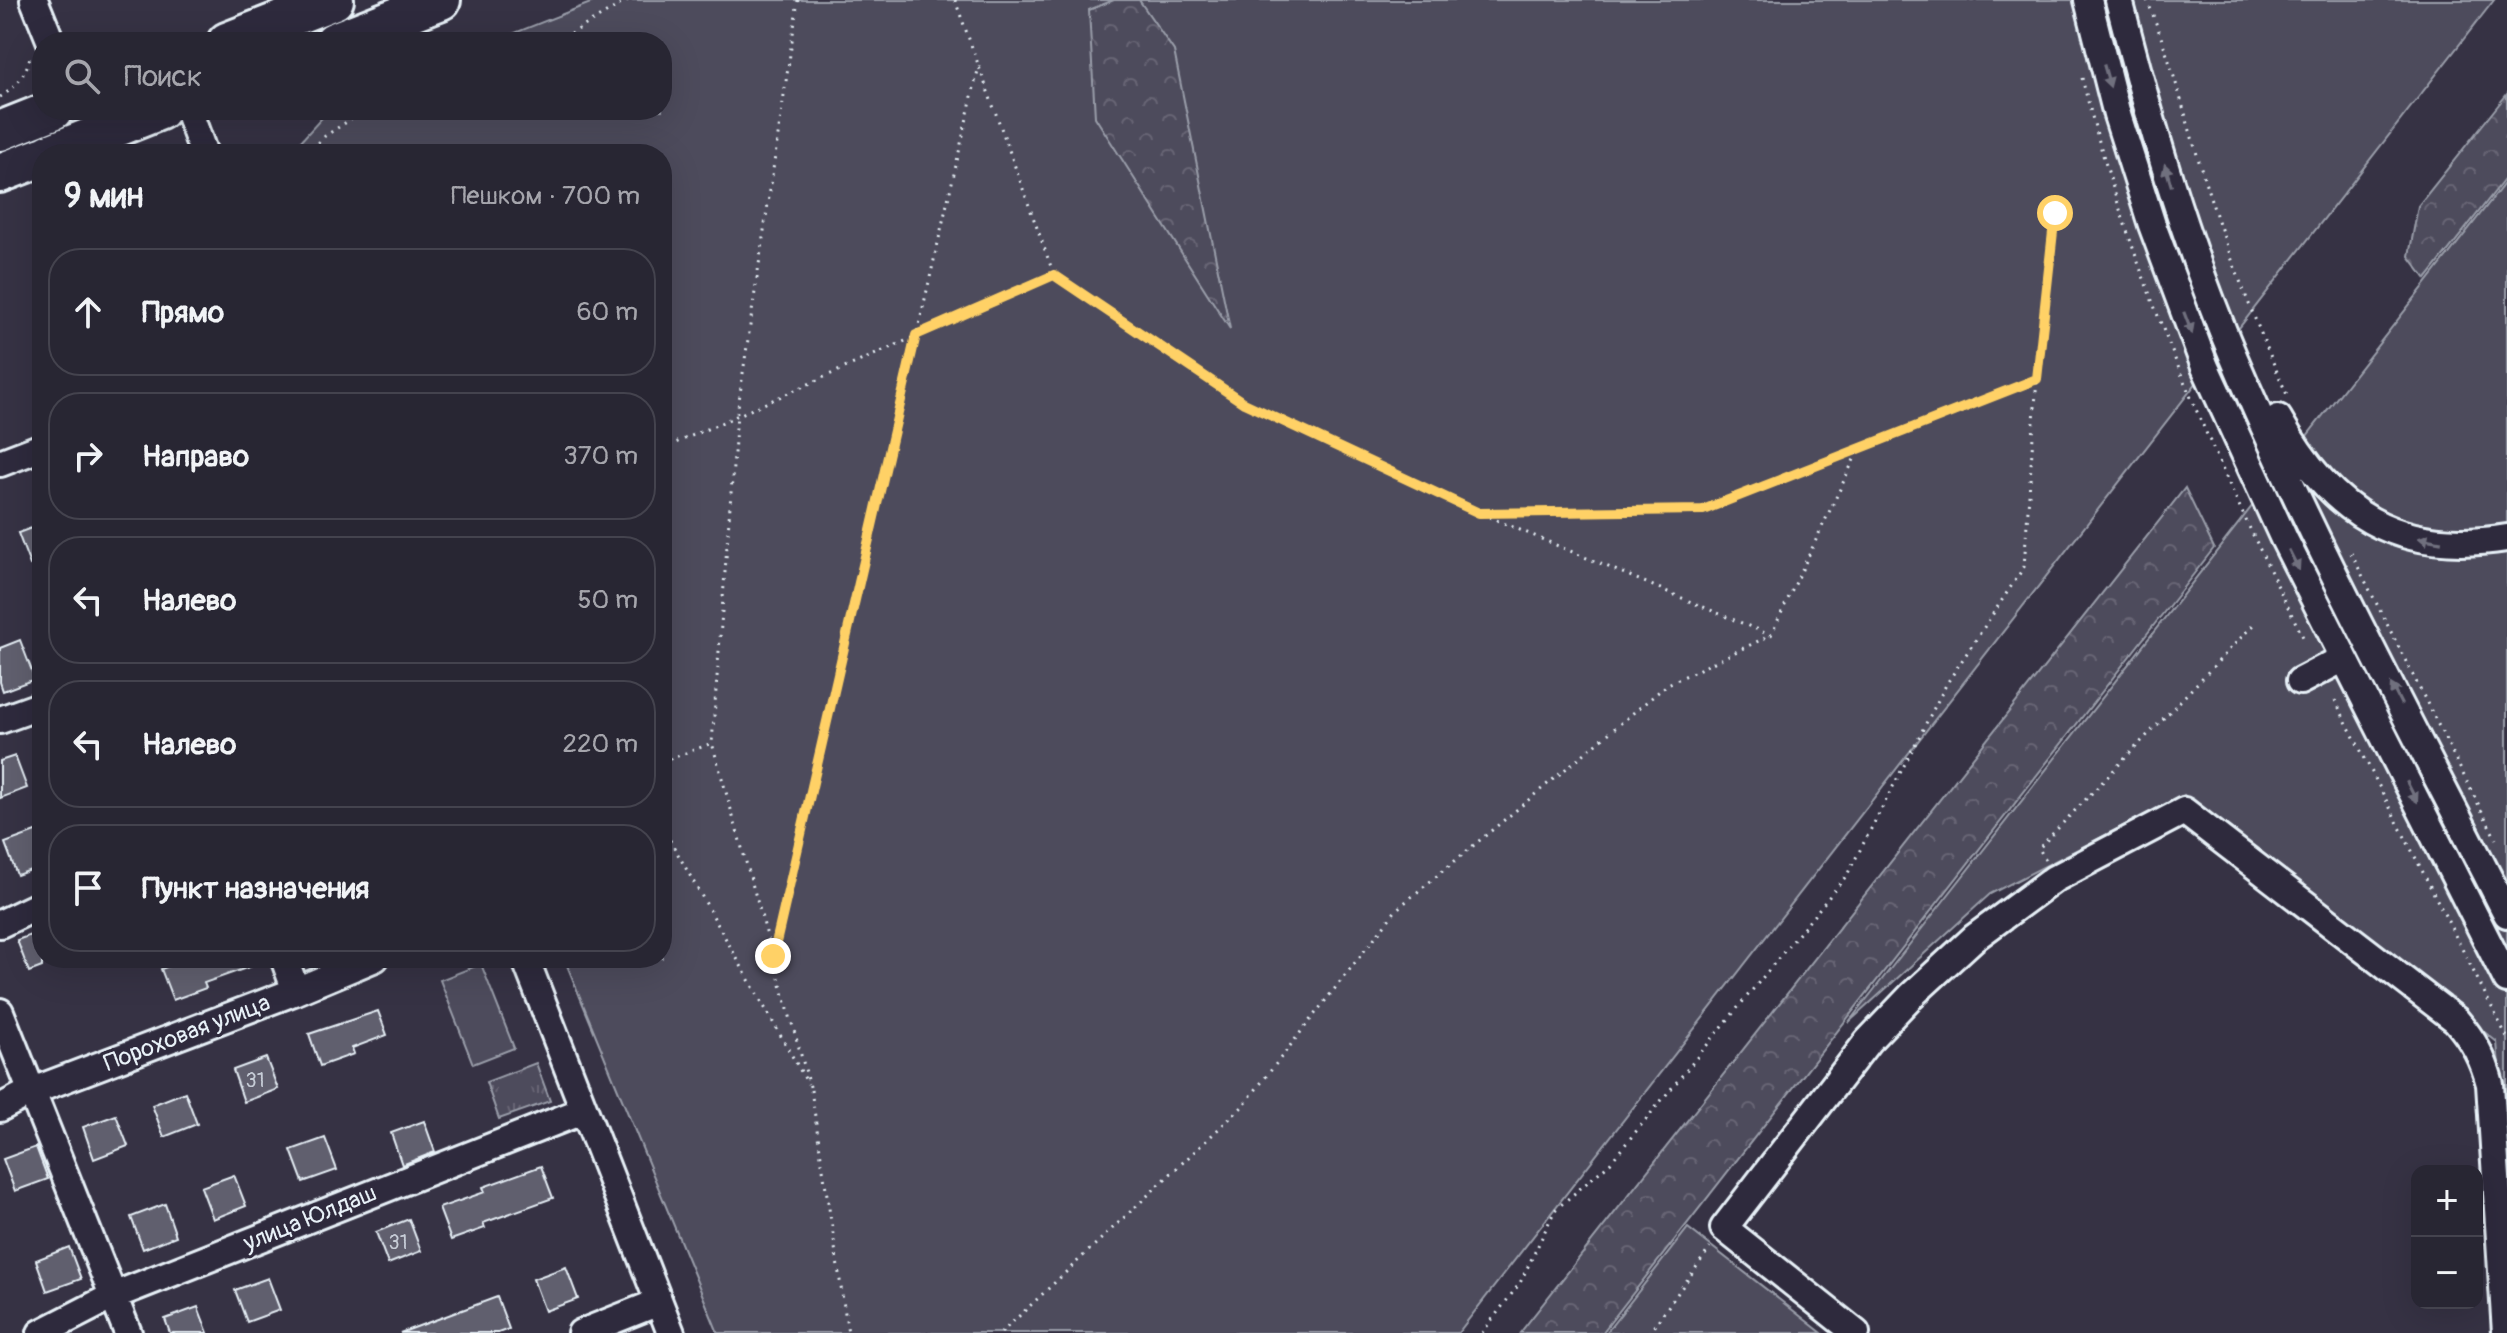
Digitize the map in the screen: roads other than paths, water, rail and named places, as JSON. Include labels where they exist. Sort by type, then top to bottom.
[{"type":"highway","points":[[252,32],[334,0]]},
{"type":"highway","points":[[359,32],[441,0]]},
{"type":"highway","points":[[0,131],[32,118]]},
{"type":"highway","points":[[74,144],[135,120]]},
{"type":"highway","points":[[0,173],[32,161]]},
{"type":"street","points":[[34,0],[39,32]]},
{"type":"street","points":[[2088,0],[2117,115],[2152,225],[2205,367],[2284,539],[2507,980]]},
{"type":"street","points":[[2119,0],[2147,109],[2181,216],[2234,357],[2318,540],[2507,914]]},
{"type":"street","points":[[192,120],[200,144]]},
{"type":"street","points":[[2181,216],[2249,352],[2277,417],[2294,447],[2328,490],[2358,513],[2409,536],[2442,542],[2475,543],[2507,538]]},
{"type":"street","points":[[0,463],[32,451]]},
{"type":"street","points":[[2300,681],[2344,658]]},
{"type":"street","points":[[0,720],[32,709]]},
{"type":"street","points":[[1856,1333],[1724,1228],[1868,1041],[1974,938],[2054,879],[2184,811],[2456,1020],[2478,1048],[2490,1084],[2506,1333]]},
{"type":"street","points":[[0,924],[32,909]]},
{"type":"street","points":[[288,968],[296,991]]},
{"type":"street","name":"Пороховая улица","points":[[0,1108],[30,1092],[351,968]]},
{"type":"street","points":[[529,968],[671,1333]]},
{"type":"street","points":[[0,1012],[7,1050],[30,1092],[128,1333]]},
{"type":"street","name":"улица Юлдаш","points":[[41,1333],[113,1296],[582,1111]]},
{"type":"street","points":[[581,1333],[659,1302]]}]
